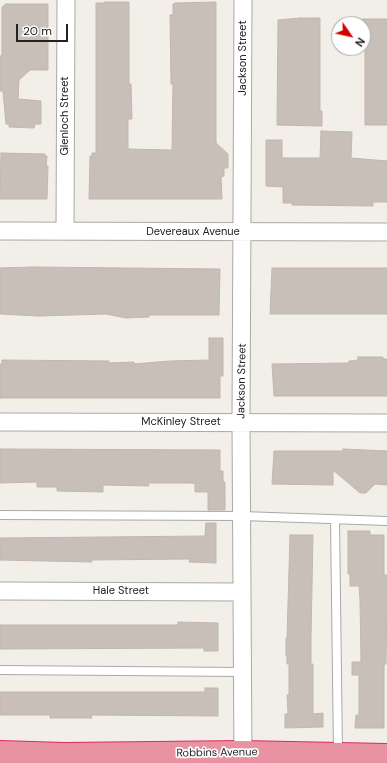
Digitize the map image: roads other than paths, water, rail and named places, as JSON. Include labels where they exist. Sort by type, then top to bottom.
[{"type":"highway","name":"Robbins Avenue","points":[[0,752],[64,758],[338,758],[387,755]]},
{"type":"street","name":"Glenloch Street","points":[[65,231],[66,0]]},
{"type":"street","name":"Jackson Street","points":[[243,0],[241,422],[243,757]]},
{"type":"street","name":"Devereaux Avenue","points":[[0,231],[387,232]]},
{"type":"street","name":"McKinley Street","points":[[0,422],[387,423]]},
{"type":"street","name":"Hale Street","points":[[0,591],[242,592]]},
{"type":"lane","points":[[0,516],[242,516],[387,522]]},
{"type":"lane","points":[[335,520],[338,758]]},
{"type":"lane","points":[[0,670],[242,672]]}]
